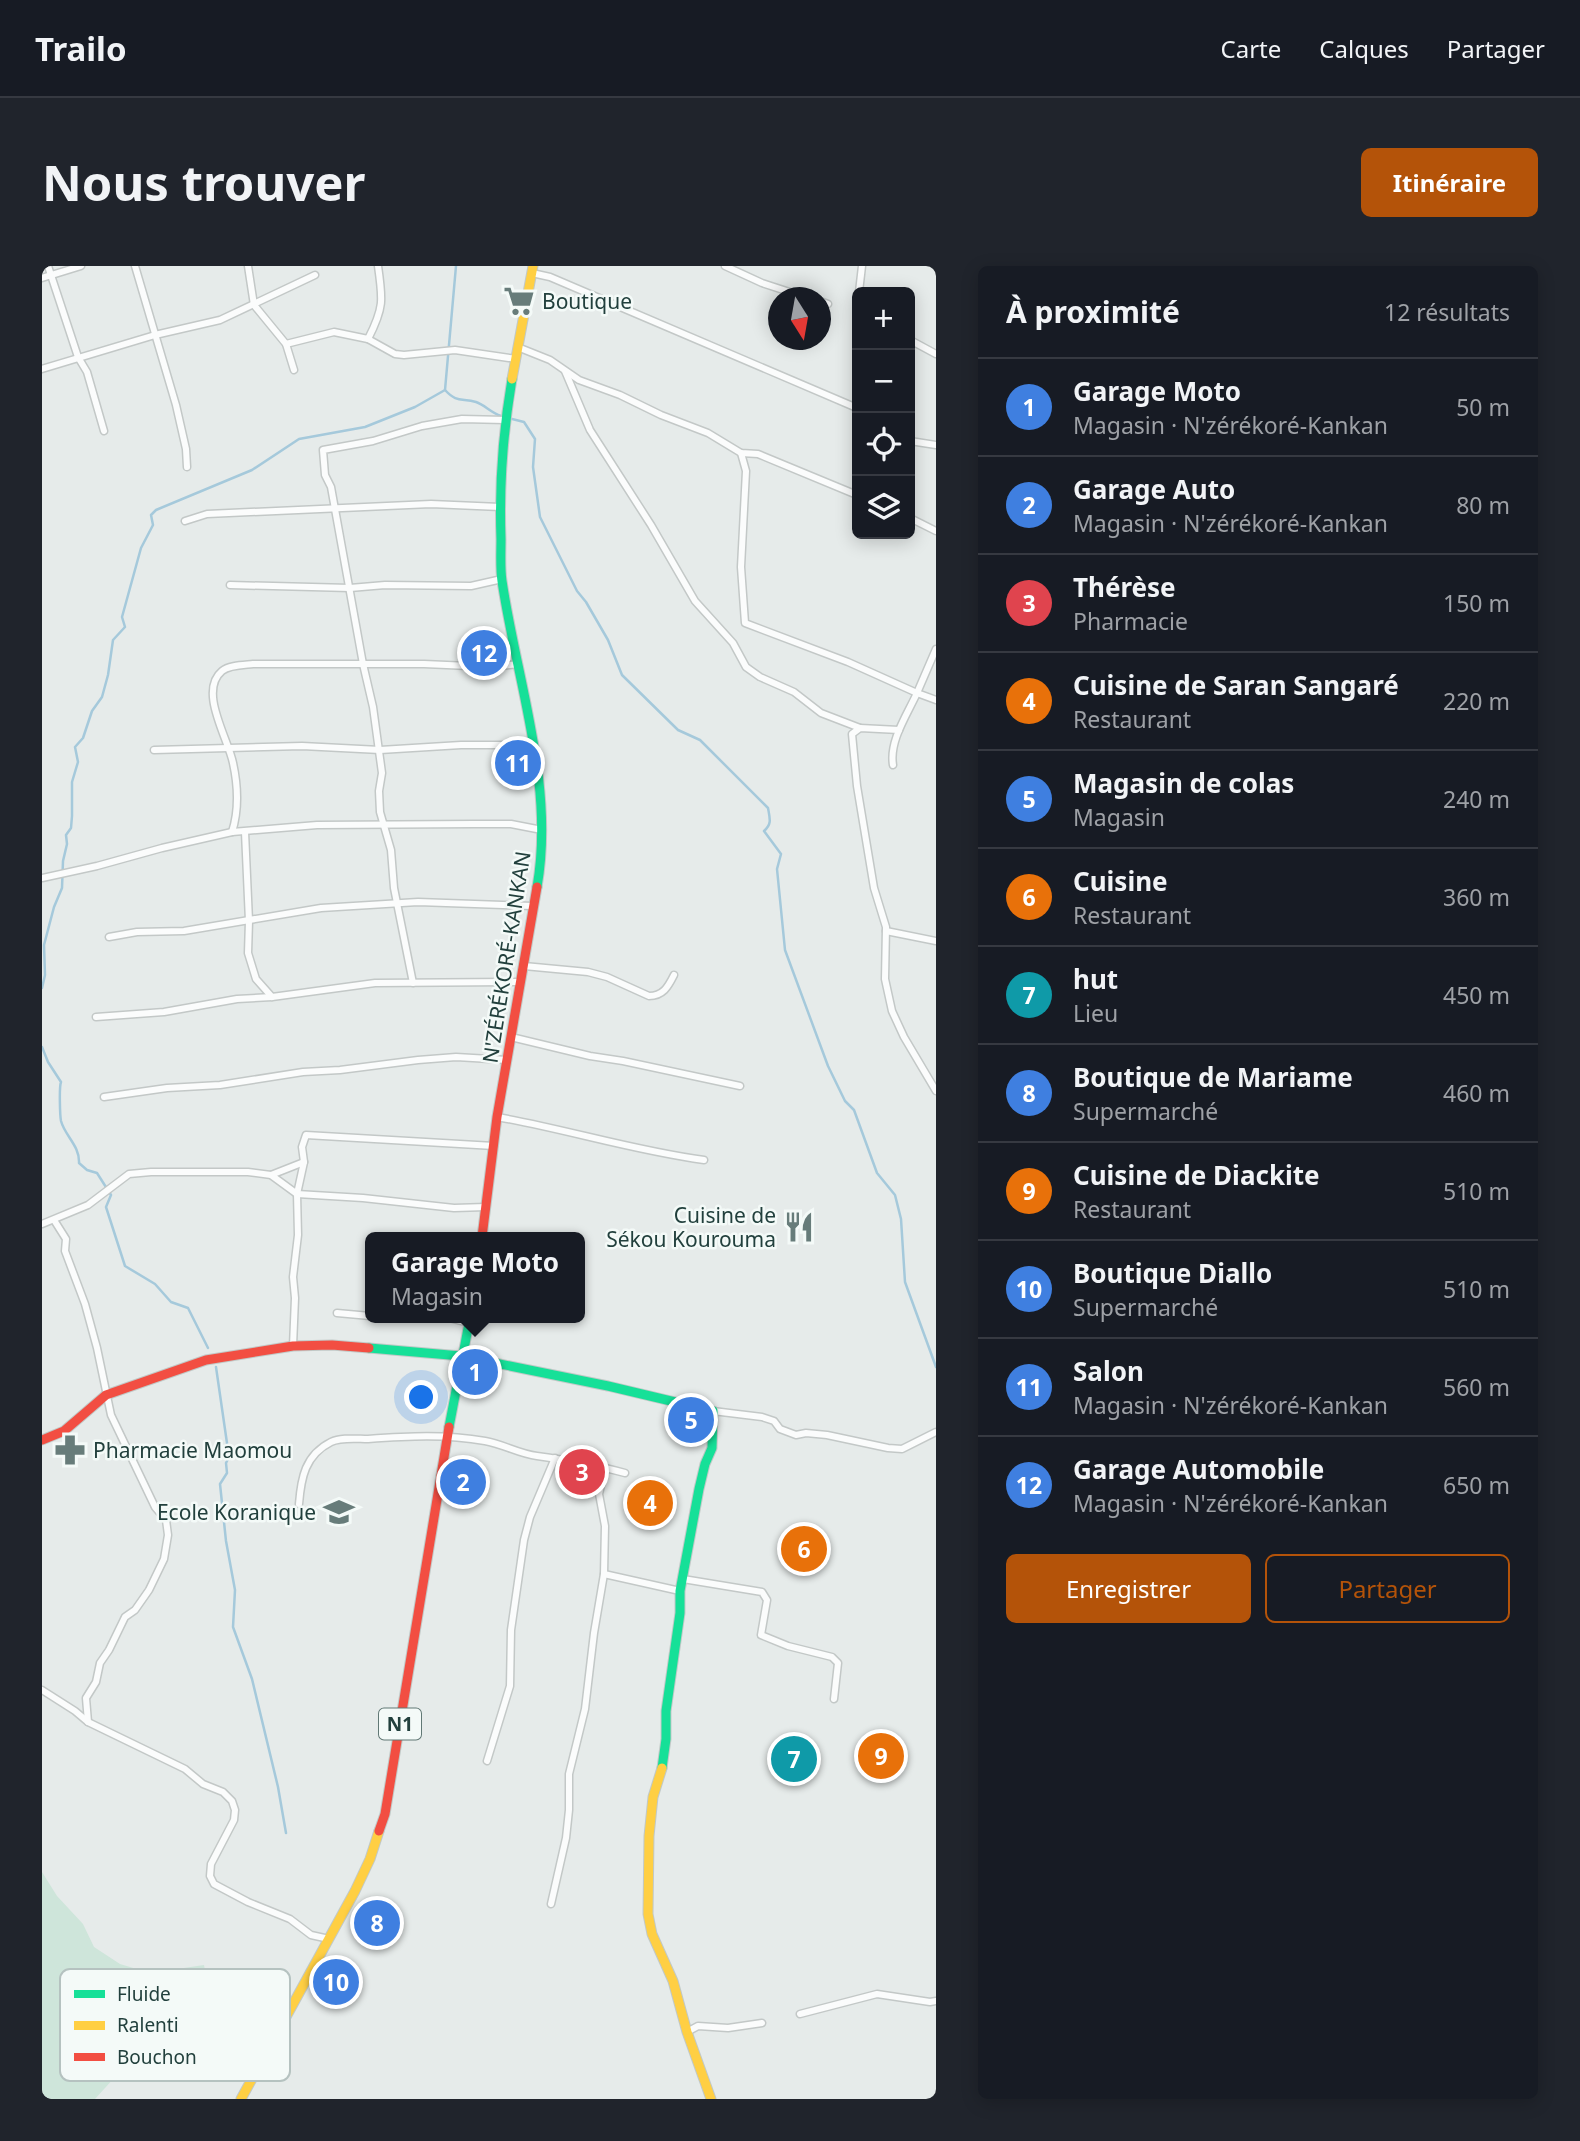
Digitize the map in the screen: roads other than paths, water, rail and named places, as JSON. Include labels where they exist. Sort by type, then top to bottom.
[{"type":"main road","name":"N'ZÉRÉKORÉ-KANKAN","points":[[483,1232],[497,1117],[541,866],[542,830],[534,745],[502,579],[500,507],[505,419],[533,270]]},
{"type":"main road","name":"N1","points":[[290,2010],[370,1859],[385,1814],[468,1323]]},
{"type":"main road","points":[[42,1440],[64,1431],[106,1395],[206,1360],[293,1346],[332,1345],[461,1356],[713,1410],[712,1448],[699,1489],[680,1591],[680,1613],[666,1711],[662,1769],[653,1797],[648,1914],[652,1934],[673,1981],[687,2032],[711,2099]]},
{"type":"main road","name":"N1","points":[[241,2099],[251,2081]]},
{"type":"street","points":[[48,266],[78,357],[88,372],[104,431]]},
{"type":"street","points":[[42,278],[81,266]]},
{"type":"street","points":[[135,266],[176,405],[186,449],[187,467]]},
{"type":"street","points":[[248,266],[254,305],[286,344],[294,370]]},
{"type":"street","points":[[368,339],[381,315],[383,295],[379,266]]},
{"type":"street","points":[[725,266],[739,269],[774,287]]},
{"type":"street","points":[[860,287],[862,266]]},
{"type":"street","points":[[533,270],[852,406]]},
{"type":"street","points":[[42,369],[155,335],[220,320],[316,275]]},
{"type":"street","points":[[286,344],[334,332],[368,339],[395,354],[455,350],[516,359]]},
{"type":"street","points":[[915,343],[936,354]]},
{"type":"street","points":[[520,348],[550,360],[579,380],[708,433],[741,453],[758,454],[852,493]]},
{"type":"street","points":[[565,371],[590,429],[695,601],[733,643],[746,667],[760,677],[794,692],[821,713],[860,728],[899,730]]},
{"type":"street","points":[[414,983],[397,904],[391,850],[383,824],[379,791],[382,774],[380,750],[323,450],[463,419],[505,419]]},
{"type":"street","points":[[915,442],[936,446]]},
{"type":"street","points":[[741,453],[746,471],[741,567],[745,623],[848,662],[936,700]]},
{"type":"street","points":[[185,521],[207,514],[431,504],[500,507]]},
{"type":"street","points":[[915,520],[936,531]]},
{"type":"street","points":[[230,585],[350,588],[384,585],[471,586],[502,579]]},
{"type":"street","points":[[893,765],[891,755],[899,730],[936,649]]},
{"type":"street","points":[[232,832],[238,807],[233,764],[214,706],[212,687],[219,673],[226,668],[253,664],[492,667],[519,664]]},
{"type":"street","points":[[860,728],[852,734],[874,888],[886,931],[886,979],[892,1010],[904,1037],[936,1091]]},
{"type":"street","points":[[154,750],[302,746],[380,750],[461,745],[534,745]]},
{"type":"street","points":[[42,878],[232,832],[317,825],[383,824],[510,824],[542,830]]},
{"type":"street","points":[[245,832],[248,953],[256,979],[272,997]]},
{"type":"street","points":[[109,937],[137,932],[184,931],[321,908],[418,902],[533,906]]},
{"type":"street","points":[[886,931],[936,941]]},
{"type":"street","points":[[523,965],[588,972],[607,977],[649,996],[656,996],[664,991],[674,975]]},
{"type":"street","points":[[96,1017],[164,1012],[237,999],[375,983],[520,982]]},
{"type":"street","points":[[511,1037],[740,1086]]},
{"type":"street","points":[[104,1097],[407,1061],[456,1057],[507,1060]]},
{"type":"street","points":[[497,1117],[704,1160]]},
{"type":"street","points":[[293,1346],[297,1194],[304,1162],[302,1147],[306,1135],[494,1146]]},
{"type":"street","points":[[42,1224],[88,1205],[130,1174],[220,1170],[271,1175],[304,1162]]},
{"type":"street","points":[[271,1175],[297,1194],[454,1208],[486,1207]]},
{"type":"street","points":[[54,1220],[66,1239],[65,1251],[85,1304],[106,1395],[118,1432],[155,1507],[166,1520],[169,1535],[164,1559],[149,1590],[135,1610],[125,1617],[100,1664],[96,1682],[86,1698],[88,1722]]},
{"type":"street","points":[[337,1313],[365,1316]]},
{"type":"street","points":[[713,1410],[762,1417],[774,1421],[780,1429],[796,1435],[827,1435],[888,1448],[902,1449],[936,1432]]},
{"type":"street","points":[[299,1504],[305,1465],[318,1451],[333,1441],[450,1436],[489,1441],[534,1456],[606,1468],[625,1474]]},
{"type":"street","points":[[487,1760],[510,1686],[511,1630],[524,1540],[530,1517],[555,1458]]},
{"type":"street","points":[[551,1904],[566,1838],[569,1774],[585,1709],[604,1574],[605,1526],[599,1494],[606,1468]]},
{"type":"street","points":[[604,1574],[680,1591]]},
{"type":"street","points":[[683,1579],[762,1592],[767,1600],[761,1636],[832,1657],[838,1662],[834,1699]]},
{"type":"street","points":[[42,1690],[88,1722],[186,1769],[203,1784],[223,1792],[232,1801],[234,1820],[211,1864],[210,1876],[214,1884],[248,1902],[290,1919],[311,1935],[329,1939]]},
{"type":"street","points":[[800,2014],[877,1994],[936,2001]]},
{"type":"street","points":[[687,2032],[698,2026],[728,2028],[762,2023]]},
{"type":"waterway","points":[[456,266],[445,390],[456,398],[476,402],[501,416]]},
{"type":"waterway","points":[[42,988],[45,975],[44,945],[62,888],[66,835],[71,828],[72,782],[78,762],[75,747],[83,738],[92,711],[102,697],[113,640],[125,627],[122,617],[141,548],[153,525],[151,515],[156,510],[252,470],[299,439],[365,427],[415,407],[445,390]]},
{"type":"waterway","points":[[508,418],[524,422],[535,439],[533,467],[540,517],[577,591],[608,640],[622,675],[678,730],[700,740],[768,808],[769,824],[764,831],[781,854],[777,869],[785,950],[828,1066],[845,1101],[854,1110],[877,1173],[895,1195],[901,1219],[905,1282],[936,1367]]},
{"type":"waterway","points":[[42,1047],[61,1082],[61,1121],[75,1146],[79,1163],[87,1170],[97,1173],[111,1195],[106,1207],[125,1266],[155,1284],[171,1302],[188,1308],[208,1348]]},
{"type":"waterway","points":[[216,1367],[229,1457],[226,1463],[227,1473],[220,1484],[235,1590],[233,1627],[252,1679],[278,1787],[286,1833]]},
{"type":"place","name":"Boutique","points":[[519,301]]},
{"type":"place","name":"Garage Automobile","points":[[484,653]]},
{"type":"place","name":"Salon","points":[[518,763]]},
{"type":"place","name":"Cuisine de Sékou Kourouma","points":[[799,1227]]},
{"type":"place","name":"Garage Moto","points":[[475,1372]]},
{"type":"place","name":"Magasin de colas","points":[[691,1420]]},
{"type":"place","name":"Pharmacie Maomou","points":[[70,1450]]},
{"type":"place","name":"Thérèse","points":[[582,1472]]},
{"type":"place","name":"Garage Auto","points":[[463,1482]]},
{"type":"place","name":"Cuisine de Saran Sangaré","points":[[650,1503]]},
{"type":"place","name":"Ecole Koranique","points":[[339,1512]]},
{"type":"place","name":"Cuisine","points":[[804,1549]]},
{"type":"place","name":"Cuisine de Diackite","points":[[881,1756]]},
{"type":"place","name":"hut","points":[[794,1759]]},
{"type":"place","name":"Boutique de Mariame","points":[[377,1923]]},
{"type":"place","name":"Boutique Diallo","points":[[336,1982]]}]
